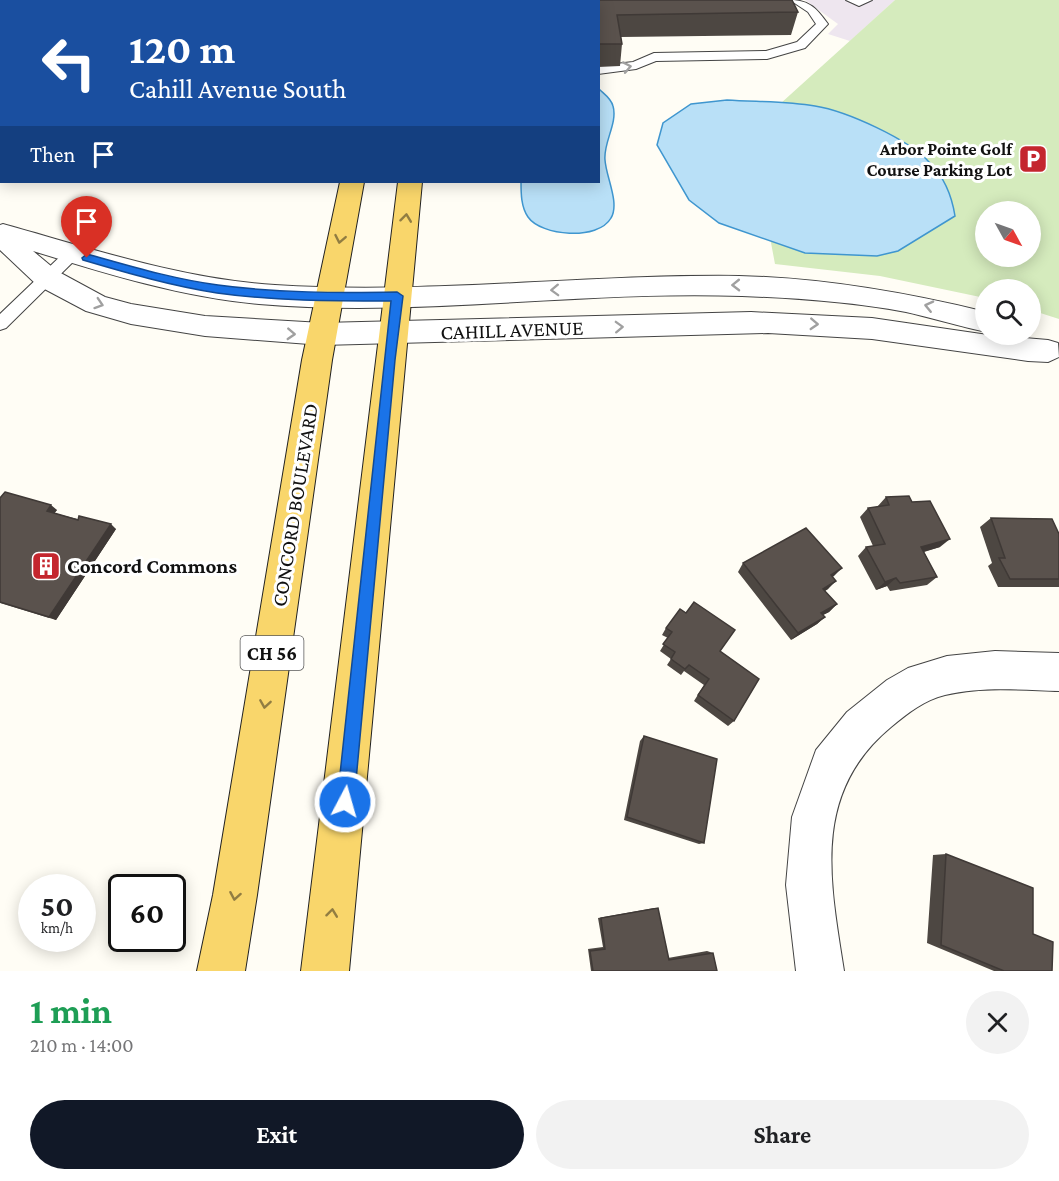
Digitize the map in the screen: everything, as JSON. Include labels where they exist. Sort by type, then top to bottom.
[{"type":"main road","name":"CONCORD BOULEVARD","points":[[221,971],[235,895],[328,297],[352,183]]},
{"type":"main road","points":[[325,971],[410,183]]},
{"type":"street","name":"CAHILL AVENUE","points":[[0,234],[188,284],[247,292],[328,297],[682,286],[774,286],[868,294],[913,302],[975,318]]},
{"type":"street","name":"CAHILL AVENUE","points":[[0,234],[47,278],[96,304],[131,314],[205,326],[322,334],[772,323],[850,327],[989,347],[1053,353]]},
{"type":"street","name":"CAHILL AVENUE","points":[[1038,345],[1053,353]]},
{"type":"street","points":[[820,971],[808,885],[813,817],[831,765],[861,726],[901,694],[922,682],[947,675],[996,670],[1059,672]]},
{"type":"lane","points":[[600,70],[636,65],[654,57],[767,55],[801,45],[822,24],[812,10],[796,0]]},
{"type":"lane","points":[[852,0],[859,3],[866,0]]},
{"type":"lane","points":[[0,323],[73,254]]},
{"type":"shaded area","points":[[805,0],[895,0],[850,41],[828,34],[838,24]]},
{"type":"green space","points":[[895,0],[1059,0],[1059,319],[1041,313],[1041,279],[975,279],[975,296],[880,276],[775,264],[750,131]]},
{"type":"water","points":[[600,90],[611,101],[614,113],[605,153],[614,205],[611,218],[594,230],[582,233],[557,232],[535,223],[528,217],[522,200],[521,183],[600,183]]},
{"type":"water","points":[[727,100],[815,106],[876,127],[908,145],[935,169],[947,188],[955,216],[898,251],[877,256],[805,253],[719,223],[689,200],[657,145],[663,123],[691,104]]},
{"type":"building","points":[[600,0],[792,0],[798,12],[617,15],[622,44],[600,44]]},
{"type":"building","name":"Concord Commons","points":[[5,492],[51,505],[47,511],[78,520],[79,516],[111,524],[49,617],[0,602],[0,498]]},
{"type":"building","points":[[909,496],[912,502],[930,501],[950,539],[921,547],[937,577],[900,583],[896,578],[885,582],[866,547],[885,544],[868,508],[889,505],[886,497]]},
{"type":"building","points":[[991,518],[1052,519],[1059,534],[1059,579],[1010,579],[999,558],[1005,558]]},
{"type":"building","points":[[806,528],[842,568],[831,575],[836,581],[823,589],[837,604],[821,613],[825,617],[798,633],[743,563]]},
{"type":"building","points":[[694,602],[735,630],[720,651],[759,679],[734,721],[698,695],[709,679],[689,665],[685,669],[671,659],[675,652],[663,644],[672,632],[666,628],[680,609],[686,613]]},
{"type":"building","points":[[644,736],[717,759],[704,843],[627,817]]},
{"type":"building","points":[[946,854],[1033,888],[1033,934],[1053,942],[1052,971],[1004,971],[941,945]]},
{"type":"building","points":[[658,908],[669,960],[713,953],[717,971],[593,971],[590,951],[605,949],[601,918]]},
{"type":"place","name":"Arbor Pointe Golf Course Parking Lot","points":[[1033,159]]},
{"type":"place","name":"Concord Commons","points":[[46,566]]},
{"type":"route","points":[[87,258],[160,278],[218,289],[328,297],[397,296],[345,802]]}]
